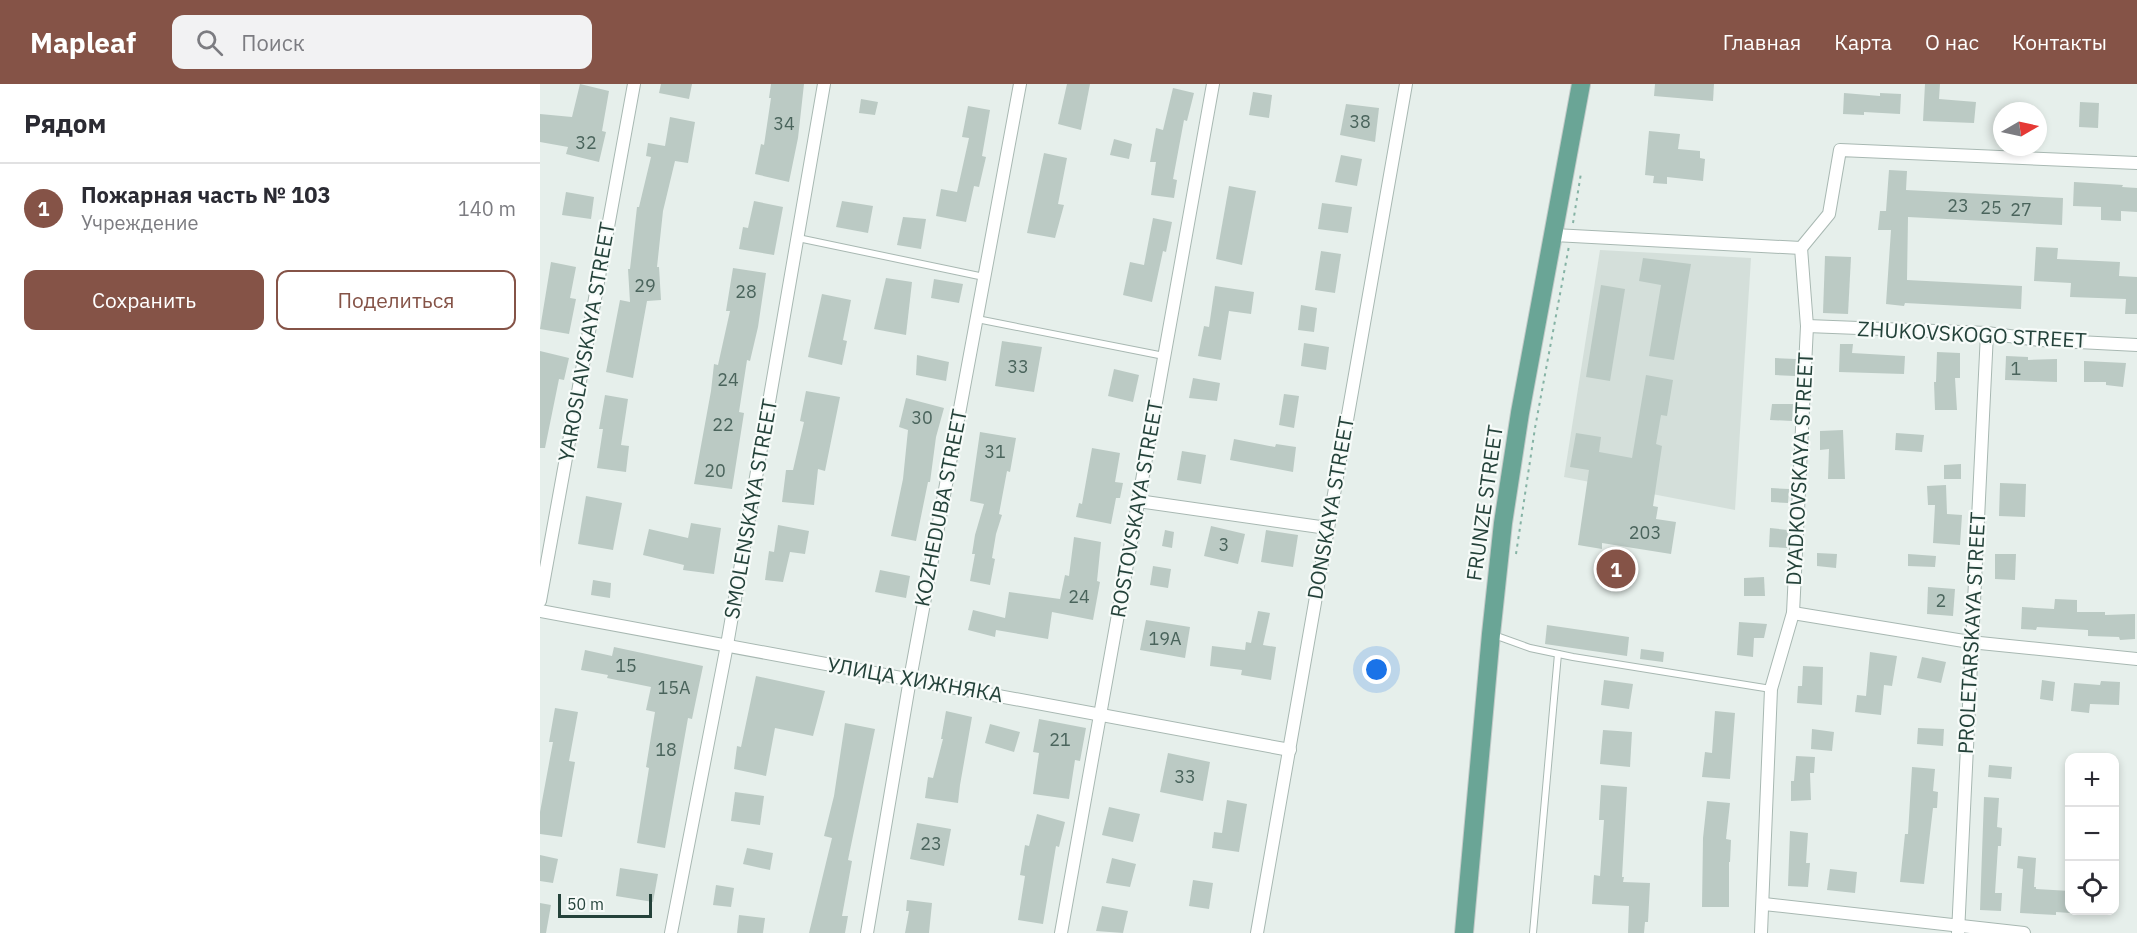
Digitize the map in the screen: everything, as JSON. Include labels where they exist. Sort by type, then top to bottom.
[{"type":"main road","name":"FRUNZE STREET","points":[[1464,933],[1503,523],[1518,424],[1563,236],[1581,84]]},
{"type":"street","name":"YAROSLAVSKAYA STREET","points":[[540,601],[634,84]]},
{"type":"street","name":"SMOLENSKAYA STREET","points":[[671,933],[727,645],[824,84]]},
{"type":"street","name":"KOZHEDUBA STREET","points":[[867,933],[910,679],[1020,84]]},
{"type":"street","name":"ROSTOVSKAYA STREET","points":[[1061,933],[1213,84]]},
{"type":"street","name":"DONSKAYA STREET","points":[[1257,933],[1406,84]]},
{"type":"street","points":[[1563,236],[1801,248],[1829,214],[1840,150],[2137,162]]},
{"type":"street","name":"DYADKOVSKAYA STREET","points":[[1761,933],[1764,904],[1771,689],[1793,613],[1807,326],[1801,248]]},
{"type":"street","name":"ZHUKOVSKOGO STREET","points":[[1807,326],[1987,333],[2039,340],[2137,345]]},
{"type":"street","name":"PROLETARSKAYA STREET","points":[[1958,929],[1970,642],[1987,333]]},
{"type":"street","points":[[1138,501],[1328,528]]},
{"type":"street","name":"УЛИЦА ХИЖНЯКА","points":[[540,611],[1290,750]]},
{"type":"street","points":[[1793,613],[1970,642],[2137,659]]},
{"type":"street","points":[[1764,904],[1958,929],[2024,933]]},
{"type":"lane","points":[[798,238],[984,277]]},
{"type":"lane","points":[[977,319],[1165,356]]},
{"type":"lane","points":[[1491,634],[1530,648],[1558,654],[1771,689]]},
{"type":"lane","points":[[1533,933],[1558,654]]},
{"type":"path","points":[[1516,557],[1563,236],[1582,170]]},
{"type":"shaded area","points":[[1600,250],[1751,258],[1735,510],[1564,477]]},
{"type":"building","points":[[580,84],[609,91],[602,131],[606,132],[599,162],[566,154],[568,147],[540,142],[540,114],[572,117]]},
{"type":"building","points":[[661,84],[692,84],[689,99],[659,93]]},
{"type":"building","points":[[771,84],[804,84],[798,138],[789,182],[755,174],[761,144],[764,145]]},
{"type":"building","points":[[1067,84],[1090,84],[1081,130],[1058,124]]},
{"type":"building","points":[[1655,84],[1714,84],[1713,101],[1654,96]]},
{"type":"building","points":[[1925,84],[1940,84],[1939,99],[1976,102],[1974,123],[1923,121]]},
{"type":"building","points":[[1173,88],[1194,93],[1187,121],[1184,120],[1173,179],[1177,180],[1174,198],[1151,195],[1156,162],[1150,162],[1156,128],[1163,130]]},
{"type":"building","points":[[1253,92],[1272,95],[1269,118],[1249,115]]},
{"type":"building","points":[[1844,93],[1880,96],[1880,93],[1901,94],[1900,114],[1864,112],[1864,115],[1843,114]]},
{"type":"building","points":[[861,99],[878,102],[875,115],[859,113]]},
{"type":"building","points":[[2080,102],[2099,103],[2098,128],[2079,127]]},
{"type":"building","points":[[1346,104],[1379,108],[1375,142],[1340,135]]},
{"type":"building","points":[[968,106],[990,110],[982,156],[986,157],[979,187],[974,186],[966,222],[936,216],[941,189],[957,192],[969,138],[962,137]]},
{"type":"building","points":[[670,117],[695,122],[688,163],[675,161],[663,211],[657,267],[659,267],[661,300],[647,301],[633,378],[606,372],[620,300],[630,302],[628,269],[630,269],[637,207],[639,207],[651,157],[646,156],[648,143],[665,146]]},
{"type":"building","points":[[1649,131],[1680,134],[1678,149],[1700,151],[1700,158],[1705,159],[1703,181],[1667,177],[1667,184],[1653,183],[1654,176],[1645,175]]},
{"type":"building","points":[[1114,139],[1132,144],[1129,159],[1110,155]]},
{"type":"building","points":[[1044,153],[1067,158],[1058,204],[1064,205],[1055,238],[1027,233]]},
{"type":"building","points":[[1341,155],[1362,159],[1357,186],[1335,182]]},
{"type":"building","points":[[1889,170],[1907,171],[1906,190],[2063,198],[2062,225],[1908,217],[1907,280],[2022,286],[2021,309],[1886,304],[1891,230],[1878,230],[1880,211],[1886,211]]},
{"type":"building","points":[[2074,182],[2137,188],[2137,212],[2121,211],[2121,221],[2101,220],[2101,207],[2073,206]]},
{"type":"building","points":[[1229,186],[1256,191],[1242,265],[1216,259]]},
{"type":"building","points":[[566,192],[594,197],[591,219],[562,215]]},
{"type":"building","points":[[754,201],[783,207],[774,255],[739,249],[743,227],[748,228]]},
{"type":"building","points":[[842,201],[873,206],[868,233],[836,227]]},
{"type":"building","points":[[1322,203],[1352,207],[1348,233],[1318,229]]},
{"type":"building","points":[[903,217],[926,219],[921,249],[897,245]]},
{"type":"building","points":[[1153,218],[1172,222],[1152,302],[1123,295],[1130,262],[1144,265]]},
{"type":"building","points":[[2036,247],[2058,248],[2057,259],[2120,262],[2119,276],[2137,277],[2137,314],[2125,314],[2126,299],[2070,297],[2071,283],[2034,281]]},
{"type":"building","points":[[1321,251],[1341,254],[1335,293],[1315,290]]},
{"type":"building","points":[[1825,256],[1851,257],[1848,314],[1823,313]]},
{"type":"building","points":[[1643,258],[1691,264],[1674,360],[1649,356],[1661,285],[1639,281]]},
{"type":"building","points":[[551,262],[576,267],[570,298],[576,299],[569,334],[540,329]]},
{"type":"building","points":[[733,268],[766,273],[758,327],[750,361],[747,360],[739,412],[744,413],[732,489],[694,484],[714,364],[718,365],[730,311],[726,311]]},
{"type":"building","points":[[886,278],[912,282],[906,335],[874,329]]},
{"type":"building","points":[[934,279],[963,284],[959,303],[931,298]]},
{"type":"building","points":[[1601,285],[1625,289],[1610,381],[1586,377]]},
{"type":"building","points":[[1215,286],[1254,292],[1251,314],[1229,311],[1221,360],[1198,356],[1204,326],[1209,327]]},
{"type":"building","points":[[822,294],[851,300],[843,340],[847,341],[842,365],[808,357]]},
{"type":"building","points":[[1301,305],[1317,308],[1314,332],[1298,330]]},
{"type":"building","points":[[1002,341],[1042,347],[1034,392],[995,386]]},
{"type":"building","points":[[1304,343],[1329,347],[1326,370],[1301,366]]},
{"type":"building","points":[[1840,344],[1853,344],[1852,353],[1905,356],[1904,374],[1839,372]]},
{"type":"building","points":[[540,351],[569,358],[564,380],[559,379],[545,448],[540,448]]},
{"type":"building","points":[[1937,352],[1960,353],[1960,378],[1955,378],[1957,410],[1935,410],[1934,382],[1936,382]]},
{"type":"building","points":[[917,355],[949,362],[946,381],[916,375]]},
{"type":"building","points":[[2006,356],[2028,357],[2028,360],[2057,359],[2057,382],[2005,380]]},
{"type":"building","points":[[1775,358],[1796,359],[1795,376],[1775,375]]},
{"type":"building","points":[[2084,361],[2126,363],[2123,387],[2106,385],[2106,382],[2084,382]]},
{"type":"building","points":[[1114,369],[1139,375],[1133,402],[1108,396]]},
{"type":"building","points":[[1646,375],[1673,380],[1667,416],[1661,415],[1656,444],[1662,446],[1653,506],[1658,507],[1656,519],[1676,522],[1671,554],[1602,543],[1602,549],[1578,545],[1589,470],[1570,467],[1576,433],[1601,437],[1599,452],[1632,458]]},
{"type":"building","points":[[1193,378],[1220,383],[1217,401],[1189,398]]},
{"type":"building","points":[[806,391],[840,397],[825,471],[818,469],[814,505],[782,502],[786,470],[793,470],[804,422],[800,421]]},
{"type":"building","points":[[1284,394],[1299,396],[1294,428],[1279,425]]},
{"type":"building","points":[[605,395],[628,399],[621,445],[629,446],[626,472],[597,468],[603,429],[599,429]]},
{"type":"building","points":[[906,398],[944,408],[936,437],[930,482],[928,482],[916,541],[891,536],[903,479],[908,430],[899,427]]},
{"type":"building","points":[[1772,404],[1793,404],[1792,421],[1770,420]]},
{"type":"building","points":[[1843,430],[1845,479],[1828,479],[1829,449],[1820,450],[1820,431]]},
{"type":"building","points":[[980,432],[1016,438],[999,514],[1002,515],[996,534],[992,558],[995,559],[990,585],[970,581],[975,554],[972,554],[975,535],[984,504],[970,501]]},
{"type":"building","points":[[1896,433],[1924,435],[1922,452],[1895,450]]},
{"type":"building","points":[[1234,439],[1275,447],[1276,444],[1296,447],[1293,472],[1230,460]]},
{"type":"building","points":[[1092,448],[1120,453],[1115,482],[1123,483],[1120,498],[1116,498],[1111,524],[1076,517],[1079,503],[1082,504]]},
{"type":"building","points":[[1182,451],[1206,455],[1201,484],[1177,480]]},
{"type":"building","points":[[1961,464],[1961,479],[1944,479],[1944,465]]},
{"type":"building","points":[[2000,483],[2026,484],[2025,517],[1999,516]]},
{"type":"building","points":[[1946,485],[1947,514],[1962,515],[1960,545],[1933,543],[1935,505],[1928,505],[1927,486]]},
{"type":"building","points":[[1771,488],[1789,489],[1788,503],[1771,502]]},
{"type":"building","points":[[586,496],[622,503],[613,550],[578,544]]},
{"type":"building","points":[[691,523],[721,528],[714,574],[683,570],[684,565],[643,555],[649,529],[688,538]]},
{"type":"building","points":[[778,525],[809,531],[805,554],[790,552],[783,582],[765,580],[769,551],[774,552]]},
{"type":"building","points":[[1211,526],[1245,534],[1238,564],[1204,556]]},
{"type":"building","points":[[1770,528],[1788,530],[1787,548],[1769,547]]},
{"type":"building","points":[[1165,530],[1174,532],[1172,548],[1162,546]]},
{"type":"building","points":[[1266,530],[1298,535],[1293,567],[1261,562]]},
{"type":"building","points":[[1074,537],[1101,542],[1097,581],[1100,582],[1093,620],[1052,612],[1048,639],[996,630],[995,637],[968,630],[973,610],[1005,618],[1009,592],[1060,599],[1065,575],[1069,576]]},
{"type":"building","points":[[1817,553],[1837,554],[1836,568],[1817,566]]},
{"type":"building","points":[[1908,554],[1936,556],[1935,567],[1908,566]]},
{"type":"building","points":[[1995,554],[2016,554],[2015,580],[1995,579]]},
{"type":"building","points":[[1153,566],[1171,569],[1168,588],[1150,585]]},
{"type":"building","points":[[880,570],[910,576],[906,598],[875,592]]},
{"type":"building","points":[[1764,577],[1765,596],[1744,596],[1744,578]]},
{"type":"building","points":[[593,580],[611,583],[610,598],[591,595]]},
{"type":"building","points":[[1928,587],[1955,589],[1953,616],[1927,614]]},
{"type":"building","points":[[2055,599],[2077,600],[2077,612],[2105,612],[2105,615],[2135,614],[2135,639],[2120,640],[2119,637],[2088,636],[2088,630],[2037,627],[2036,630],[2021,629],[2022,607],[2054,609]]},
{"type":"building","points":[[1258,611],[1270,613],[1263,645],[1276,647],[1271,680],[1241,675],[1242,670],[1210,666],[1212,646],[1245,650],[1246,642],[1251,643]]},
{"type":"building","points":[[1146,620],[1190,627],[1185,658],[1140,650]]},
{"type":"building","points":[[1739,622],[1767,624],[1764,638],[1754,638],[1753,657],[1737,655]]},
{"type":"building","points":[[1547,625],[1629,637],[1627,656],[1545,644]]},
{"type":"building","points":[[614,647],[703,666],[692,719],[688,718],[665,848],[637,843],[655,712],[646,710],[651,687],[581,670],[585,650],[612,656]]},
{"type":"building","points":[[1641,649],[1664,652],[1663,662],[1640,659]]},
{"type":"building","points":[[1870,652],[1897,656],[1892,686],[1884,685],[1881,715],[1855,712],[1857,695],[1866,696]]},
{"type":"building","points":[[1922,657],[1946,662],[1941,683],[1917,678]]},
{"type":"building","points":[[1803,666],[1823,667],[1822,705],[1797,703],[1798,686],[1802,686]]},
{"type":"building","points":[[756,676],[825,691],[813,736],[775,728],[766,776],[734,769],[737,746],[741,747]]},
{"type":"building","points":[[1604,680],[1633,684],[1629,709],[1601,705]]},
{"type":"building","points":[[2042,680],[2055,682],[2053,701],[2040,699]]},
{"type":"building","points":[[2101,681],[2120,682],[2119,705],[2090,704],[2089,713],[2071,711],[2074,683],[2100,685]]},
{"type":"building","points":[[555,708],[578,712],[569,761],[575,762],[562,837],[540,834],[540,812],[553,742],[549,742]]},
{"type":"building","points":[[946,711],[972,717],[958,803],[925,798],[928,777],[933,778],[943,739],[941,739]]},
{"type":"building","points":[[1715,711],[1735,713],[1730,779],[1702,777],[1705,752],[1712,753]]},
{"type":"building","points":[[1039,719],[1086,728],[1080,761],[1075,760],[1069,799],[1033,794],[1039,753],[1033,752]]},
{"type":"building","points":[[845,723],[875,729],[848,860],[852,861],[842,916],[848,916],[845,933],[809,933],[832,838],[824,836],[834,796]]},
{"type":"building","points":[[990,724],[1020,732],[1014,752],[985,743]]},
{"type":"building","points":[[1918,728],[1944,729],[1943,746],[1917,744]]},
{"type":"building","points":[[1812,729],[1834,732],[1832,751],[1811,749]]},
{"type":"building","points":[[1603,730],[1632,732],[1630,767],[1600,764]]},
{"type":"building","points":[[1168,753],[1210,762],[1203,801],[1160,792]]},
{"type":"building","points":[[1796,756],[1815,757],[1814,773],[1810,773],[1811,800],[1791,801],[1791,781],[1794,781]]},
{"type":"building","points":[[1989,765],[2012,767],[2011,779],[1988,777]]},
{"type":"building","points":[[1912,767],[1935,769],[1933,791],[1938,792],[1937,808],[1933,808],[1924,884],[1900,882],[1905,834],[1908,834]]},
{"type":"building","points":[[1601,785],[1627,787],[1622,877],[1624,877],[1623,882],[1650,883],[1648,922],[1645,922],[1644,933],[1628,933],[1629,906],[1592,904],[1594,875],[1600,876],[1604,820],[1599,820]]},
{"type":"building","points":[[735,792],[764,796],[760,825],[731,821]]},
{"type":"building","points":[[1984,797],[1999,798],[1997,827],[2002,828],[2001,846],[1998,846],[1995,893],[2002,893],[2001,911],[1980,910]]},
{"type":"building","points":[[1227,800],[1247,804],[1239,852],[1212,848],[1214,832],[1222,833]]},
{"type":"building","points":[[1707,801],[1730,803],[1726,839],[1731,840],[1729,907],[1702,907],[1703,838]]},
{"type":"building","points":[[1109,807],[1140,814],[1133,842],[1102,835]]},
{"type":"building","points":[[1037,814],[1065,822],[1059,847],[1056,846],[1043,924],[1018,920],[1025,876],[1020,875],[1025,845],[1029,846]]},
{"type":"building","points":[[917,823],[951,829],[944,866],[910,859]]},
{"type":"building","points":[[1790,831],[1808,833],[1806,863],[1810,863],[1808,887],[1788,886]]},
{"type":"building","points":[[747,848],[773,853],[770,870],[743,864]]},
{"type":"building","points":[[540,855],[558,859],[553,883],[540,881]]},
{"type":"building","points":[[2018,856],[2036,858],[2034,887],[2065,891],[2065,913],[2056,912],[2056,915],[2020,913],[2023,869],[2017,868]]},
{"type":"building","points":[[1112,858],[1136,864],[1130,887],[1106,883]]},
{"type":"building","points":[[620,868],[658,874],[653,902],[616,896]]},
{"type":"building","points":[[1830,869],[1857,872],[1855,893],[1827,890]]},
{"type":"building","points":[[1193,880],[1213,883],[1209,909],[1189,906]]},
{"type":"building","points":[[716,885],[734,888],[731,907],[713,905]]},
{"type":"building","points":[[907,900],[932,903],[929,933],[905,933],[909,911],[906,911]]},
{"type":"building","points":[[540,903],[551,905],[546,933],[540,933]]},
{"type":"building","points":[[1102,906],[1128,911],[1123,933],[1096,931]]},
{"type":"building","points":[[739,915],[765,918],[763,933],[737,933]]},
{"type":"place","name":"Пожарная часть № 103","points":[[1616,569]]}]
